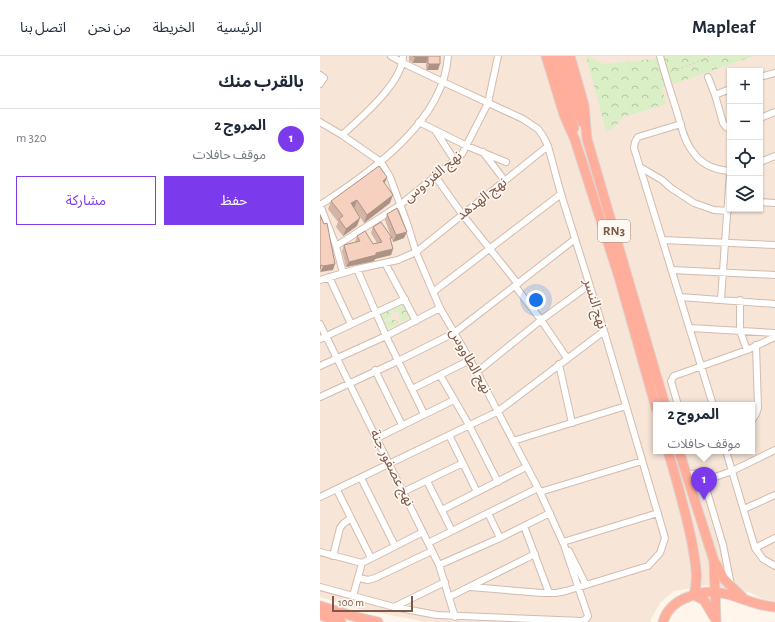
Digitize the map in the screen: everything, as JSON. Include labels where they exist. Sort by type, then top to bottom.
[{"type":"highway","name":"RN3","points":[[546,56],[564,115],[575,140],[619,277],[654,402]]},
{"type":"highway","points":[[554,56],[572,118],[575,140]]},
{"type":"highway","points":[[562,56],[587,139]]},
{"type":"highway","name":"RN3","points":[[570,56],[584,105],[587,139],[664,402]]},
{"type":"highway","points":[[669,454],[687,515],[696,564],[697,577],[694,595]]},
{"type":"highway","points":[[679,454],[714,561],[724,579],[750,603]]},
{"type":"highway","points":[[714,561],[715,621]]},
{"type":"highway","points":[[663,622],[672,605],[680,600],[703,592],[714,592],[765,607],[775,607]]},
{"type":"highway","points":[[694,595],[704,600],[715,621]]},
{"type":"highway","points":[[320,606],[378,622]]},
{"type":"highway","points":[[320,615],[341,622]]},
{"type":"street","name":"نهج النسر","points":[[391,56],[442,82],[532,124],[544,136],[604,331],[665,538],[664,545],[658,557],[648,566],[556,593],[470,587]]},
{"type":"street","points":[[342,135],[384,94],[403,63],[403,56]]},
{"type":"street","points":[[343,273],[336,246],[320,205],[381,162],[396,148],[419,122],[430,106],[442,82],[448,56]]},
{"type":"street","name":"نهج الفردوس","points":[[336,246],[400,204],[462,154],[488,104],[498,56]]},
{"type":"street","points":[[660,56],[687,143],[698,158],[712,167],[727,171]]},
{"type":"street","points":[[763,76],[775,73]]},
{"type":"street","points":[[320,76],[324,78],[320,84]]},
{"type":"street","points":[[708,77],[716,95],[723,123],[727,128]]},
{"type":"street","points":[[716,95],[727,90]]},
{"type":"street","points":[[763,117],[775,112]]},
{"type":"street","name":"نهج الطاووس","points":[[320,122],[381,162],[390,177],[416,252],[440,308],[477,372],[539,490],[563,543],[588,616],[586,620],[581,621],[455,616]]},
{"type":"street","points":[[419,122],[467,146],[506,162]]},
{"type":"street","points":[[680,124],[638,137],[634,148],[712,402]]},
{"type":"street","points":[[435,130],[455,161]]},
{"type":"street","name":"نهج الهدهد","points":[[320,280],[406,257],[416,252],[548,146]]},
{"type":"street","points":[[482,151],[505,181]]},
{"type":"street","points":[[763,161],[775,156]]},
{"type":"street","points":[[640,167],[662,180],[676,192],[694,203],[714,210],[727,211]]},
{"type":"street","points":[[435,176],[462,214],[490,249],[567,358]]},
{"type":"street","points":[[433,292],[561,194]]},
{"type":"street","points":[[763,202],[775,203]]},
{"type":"street","points":[[721,299],[728,212]]},
{"type":"street","points":[[320,397],[454,333],[575,239]]},
{"type":"street","points":[[663,240],[775,245]]},
{"type":"street","points":[[385,263],[416,321]]},
{"type":"street","points":[[357,269],[375,313],[424,414]]},
{"type":"street","points":[[672,270],[775,275]]},
{"type":"street","points":[[329,277],[351,324]]},
{"type":"street","points":[[477,372],[541,320],[589,285]]},
{"type":"street","points":[[680,297],[740,300],[775,304]]},
{"type":"street","points":[[323,338],[405,299]]},
{"type":"street","points":[[740,300],[740,331],[747,350]]},
{"type":"street","points":[[320,366],[386,336],[440,308]]},
{"type":"street","name":"نهج عصفور جنة","points":[[320,324],[323,338],[337,358],[439,565],[455,616]]},
{"type":"street","points":[[690,328],[775,333]]},
{"type":"street","points":[[320,498],[497,412],[604,331]]},
{"type":"street","points":[[677,402],[671,381],[672,378],[747,350],[775,336]]},
{"type":"street","points":[[755,416],[758,408],[756,345]]},
{"type":"street","points":[[412,389],[470,360]]},
{"type":"street","points":[[559,364],[572,423]]},
{"type":"street","points":[[375,370],[402,425]]},
{"type":"street","points":[[440,375],[469,425],[498,482]]},
{"type":"street","points":[[377,438],[454,400]]},
{"type":"street","points":[[513,441],[626,406]]},
{"type":"street","points":[[449,435],[477,492]]},
{"type":"street","points":[[704,481],[732,472],[775,450]]},
{"type":"street","points":[[727,454],[755,548],[763,559],[775,566]]},
{"type":"street","points":[[428,543],[488,513],[539,490],[642,461]]},
{"type":"street","points":[[403,492],[463,464]]},
{"type":"street","points":[[442,510],[526,467]]},
{"type":"street","points":[[686,475],[698,473],[704,481],[726,555],[731,587]]},
{"type":"street","points":[[362,478],[395,546]]},
{"type":"street","points":[[427,481],[452,531]]},
{"type":"street","points":[[337,490],[371,558]]},
{"type":"street","points":[[744,509],[775,495]]},
{"type":"street","points":[[488,513],[500,538]]},
{"type":"street","points":[[439,565],[500,538],[550,513]]},
{"type":"street","points":[[586,585],[571,554],[563,543],[658,513]]},
{"type":"street","points":[[333,556],[340,528],[351,518]]},
{"type":"street","points":[[524,526],[549,593]]},
{"type":"street","points":[[320,552],[362,563],[423,532]]},
{"type":"street","points":[[755,548],[775,538]]},
{"type":"street","points":[[359,578],[368,580],[375,578],[432,551]]},
{"type":"street","points":[[449,597],[535,554]]},
{"type":"street","points":[[353,596],[362,563]]},
{"type":"street","points":[[394,607],[445,582]]},
{"type":"street","points":[[320,587],[394,607],[437,616],[455,616]]},
{"type":"path","points":[[665,74],[709,56]]},
{"type":"shaded area","points":[[320,56],[775,56],[775,601],[765,600],[749,592],[708,585],[674,591],[660,603],[651,619],[651,622],[426,622],[359,609],[320,597]]},
{"type":"green space","points":[[586,56],[604,64],[653,59],[665,56],[754,56],[662,88],[666,104],[623,117],[613,129],[606,131]]},
{"type":"green space","points":[[404,302],[411,318],[400,322],[399,313],[393,311],[392,308]]},
{"type":"green space","points":[[391,308],[391,317],[381,322],[378,313]]},
{"type":"green space","points":[[391,319],[397,321],[399,324],[384,331],[382,323]]},
{"type":"building","points":[[413,56],[440,56],[440,64],[429,64],[428,57]]},
{"type":"building","points":[[379,166],[387,177],[383,181],[393,195],[367,215],[357,200],[351,203],[360,218],[346,229],[339,219],[343,216],[331,201]]},
{"type":"building","points":[[397,208],[407,232],[396,235],[387,214]]},
{"type":"building","points":[[320,215],[324,224],[327,223],[335,264],[320,266]]},
{"type":"building","points":[[381,222],[392,238],[390,238],[393,249],[349,262],[344,245],[360,241],[357,236],[365,231],[373,244],[382,242],[373,227]]},
{"type":"place","name":"المروج 2","points":[[704,500]]}]
